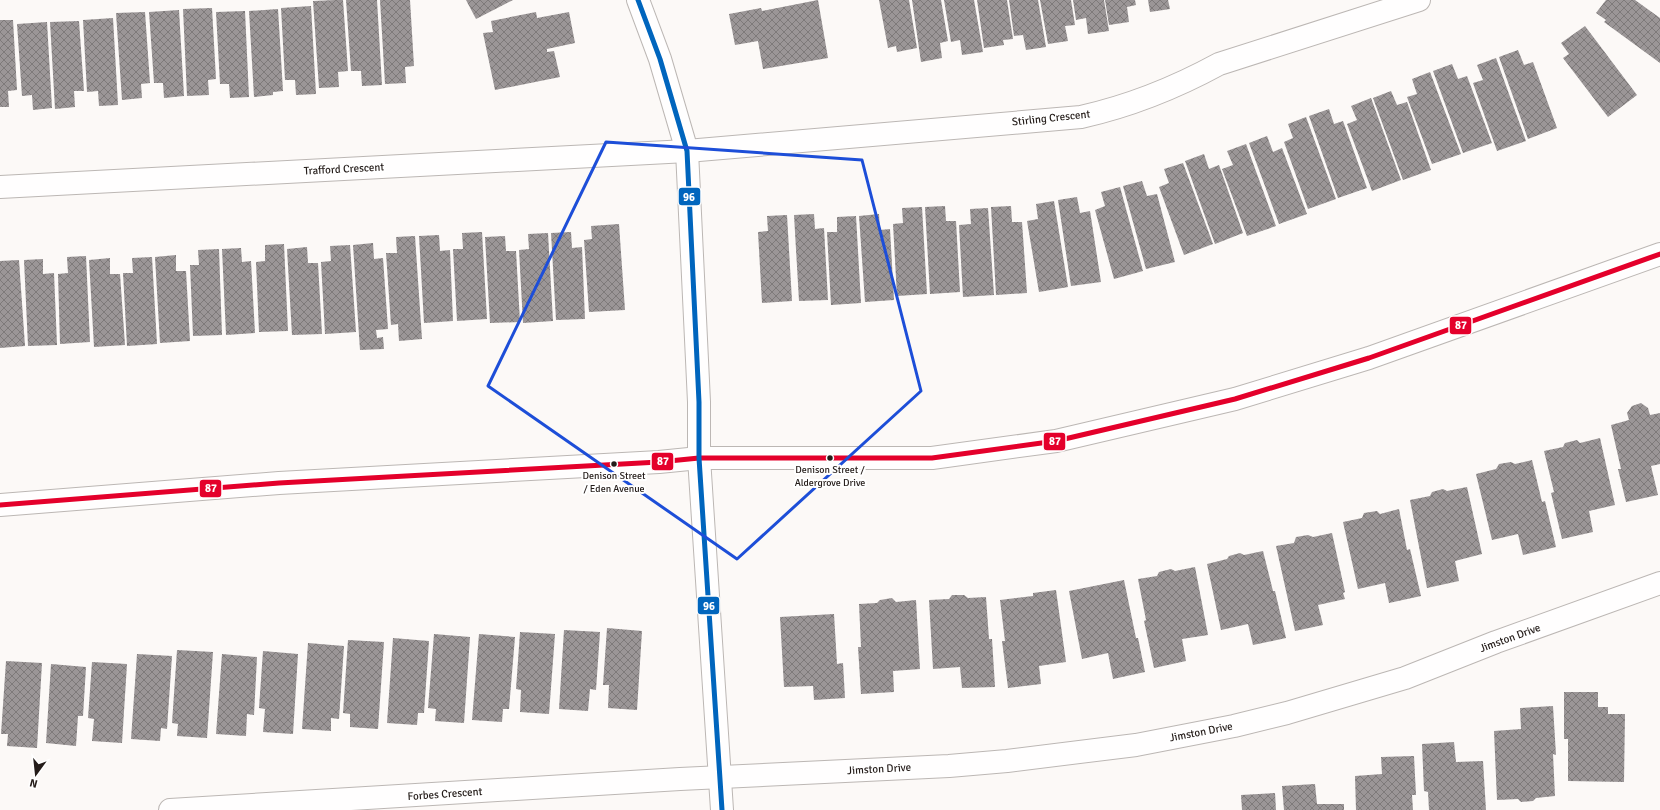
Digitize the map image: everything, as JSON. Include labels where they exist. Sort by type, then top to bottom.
[{"type":"street","points":[[638,0],[660,59],[688,150],[699,402],[699,458],[722,810]]},
{"type":"street","name":"Stirling Crescent","points":[[688,150],[1081,117],[1118,108],[1140,100],[1190,80],[1219,64],[1419,0]]},
{"type":"street","name":"Trafford Crescent","points":[[0,187],[688,150]]},
{"type":"street","points":[[0,504],[279,483],[659,462],[699,458],[932,458],[1056,441],[1235,399],[1369,358],[1660,254]]},
{"type":"street","name":"Jimston Drive","points":[[720,777],[1007,761],[1136,745],[1234,726],[1287,713],[1405,678],[1496,642],[1660,583]]},
{"type":"street","name":"Forbes Crescent","points":[[170,810],[720,777]]},
{"type":"highlighted area","points":[[606,142],[862,160],[921,391],[737,559],[488,386]]},
{"type":"building","points":[[343,0],[348,71],[338,72],[339,87],[319,88],[313,1]]},
{"type":"building","points":[[346,0],[377,0],[382,85],[362,86],[361,71],[351,71]]},
{"type":"building","points":[[380,0],[410,0],[414,66],[405,67],[406,83],[385,84]]},
{"type":"building","points":[[466,0],[513,0],[476,19]]},
{"type":"building","points":[[818,0],[828,58],[763,69],[758,41],[735,45],[729,14],[761,8],[762,11]]},
{"type":"building","points":[[879,0],[909,0],[917,48],[897,52],[896,46],[888,48]]},
{"type":"building","points":[[912,0],[941,0],[948,41],[940,43],[942,58],[921,62]]},
{"type":"building","points":[[944,0],[974,0],[983,52],[962,55],[960,40],[951,42]]},
{"type":"building","points":[[977,0],[1007,0],[1013,39],[1003,40],[1004,45],[984,48]]},
{"type":"building","points":[[1009,0],[1038,0],[1046,47],[1026,50],[1023,35],[1014,36]]},
{"type":"building","points":[[1040,0],[1071,0],[1075,25],[1065,26],[1068,41],[1048,44]]},
{"type":"building","points":[[1073,0],[1104,0],[1109,31],[1088,34],[1086,18],[1076,20]]},
{"type":"building","points":[[1105,0],[1135,0],[1136,5],[1127,7],[1129,22],[1109,25]]},
{"type":"building","points":[[1148,0],[1168,0],[1170,9],[1150,12]]},
{"type":"building","points":[[1606,0],[1635,0],[1660,18],[1660,63],[1604,22],[1606,20],[1596,13]]},
{"type":"building","points":[[311,6],[316,94],[296,95],[295,80],[285,80],[281,8]]},
{"type":"building","points":[[212,8],[216,79],[208,80],[209,95],[187,96],[183,9]]},
{"type":"building","points":[[278,9],[283,91],[273,92],[273,95],[254,97],[249,11]]},
{"type":"building","points":[[179,10],[184,96],[164,98],[163,83],[154,83],[149,12]]},
{"type":"building","points":[[245,11],[249,97],[230,98],[229,84],[220,84],[216,12]]},
{"type":"building","points":[[145,12],[150,83],[141,84],[142,98],[122,100],[116,13]]},
{"type":"building","points":[[536,12],[537,18],[569,12],[575,43],[547,49],[547,52],[554,51],[560,77],[495,90],[483,33],[493,32],[491,21]]},
{"type":"building","points":[[113,18],[118,105],[99,106],[98,91],[87,92],[83,20]]},
{"type":"building","points":[[0,20],[13,20],[17,90],[8,91],[9,107],[0,107]]},
{"type":"building","points":[[79,21],[84,91],[74,91],[75,107],[55,109],[50,22]]},
{"type":"building","points":[[47,22],[52,108],[33,110],[32,95],[22,96],[17,24]]},
{"type":"building","points":[[1585,26],[1637,95],[1608,117],[1563,58],[1569,54],[1561,43]]},
{"type":"building","points":[[1518,50],[1524,65],[1533,62],[1557,128],[1528,139],[1499,57]]},
{"type":"building","points":[[1496,58],[1526,141],[1497,151],[1473,83],[1483,80],[1477,65]]},
{"type":"building","points":[[1452,64],[1458,79],[1467,76],[1492,143],[1463,153],[1433,71]]},
{"type":"building","points":[[1430,72],[1461,154],[1432,164],[1407,97],[1417,94],[1412,79]]},
{"type":"building","points":[[1391,91],[1397,105],[1407,102],[1431,170],[1403,180],[1373,98]]},
{"type":"building","points":[[1371,98],[1401,180],[1372,191],[1347,124],[1357,120],[1351,106]]},
{"type":"building","points":[[1329,109],[1334,124],[1343,121],[1367,188],[1338,198],[1309,116]]},
{"type":"building","points":[[1306,117],[1336,199],[1308,209],[1284,142],[1293,138],[1288,124]]},
{"type":"building","points":[[1267,136],[1273,152],[1282,148],[1307,214],[1279,224],[1249,143]]},
{"type":"building","points":[[1246,144],[1276,226],[1247,236],[1222,169],[1233,165],[1227,151]]},
{"type":"building","points":[[1204,154],[1209,169],[1219,165],[1243,233],[1215,244],[1185,161]]},
{"type":"building","points":[[1183,163],[1213,244],[1184,255],[1159,187],[1169,183],[1164,169]]},
{"type":"building","points":[[1142,181],[1147,196],[1157,194],[1175,262],[1146,269],[1123,186]]},
{"type":"building","points":[[1120,187],[1143,271],[1114,279],[1095,210],[1105,206],[1101,192]]},
{"type":"building","points":[[1077,197],[1080,213],[1090,211],[1101,282],[1071,286],[1058,200]]},
{"type":"building","points":[[1054,201],[1068,287],[1039,292],[1027,221],[1038,219],[1036,204]]},
{"type":"building","points":[[945,206],[946,221],[956,221],[960,292],[930,294],[925,207]]},
{"type":"building","points":[[1011,206],[1012,222],[1022,222],[1027,293],[996,295],[991,207]]},
{"type":"building","points":[[922,207],[927,294],[897,296],[893,224],[903,223],[902,208]]},
{"type":"building","points":[[988,208],[994,295],[963,297],[959,225],[971,224],[970,209]]},
{"type":"building","points":[[814,214],[815,229],[824,228],[828,300],[799,301],[794,215]]},
{"type":"building","points":[[879,214],[880,230],[890,229],[894,300],[865,302],[859,216]]},
{"type":"building","points":[[787,215],[792,301],[762,303],[758,232],[768,231],[767,216]]},
{"type":"building","points":[[856,216],[861,303],[831,305],[827,232],[837,232],[837,217]]},
{"type":"building","points":[[619,224],[625,310],[589,312],[584,240],[592,239],[591,226]]},
{"type":"building","points":[[482,232],[487,319],[457,321],[453,249],[463,249],[462,233]]},
{"type":"building","points":[[571,232],[572,248],[582,247],[585,319],[556,320],[551,233]]},
{"type":"building","points":[[548,233],[553,321],[523,323],[519,250],[529,249],[528,234]]},
{"type":"building","points":[[439,235],[440,251],[450,250],[453,321],[424,323],[419,236]]},
{"type":"building","points":[[415,236],[422,339],[399,341],[398,324],[391,325],[386,253],[397,253],[396,237]]},
{"type":"building","points":[[505,236],[506,251],[516,251],[520,322],[490,323],[485,237]]},
{"type":"building","points":[[373,243],[374,259],[383,258],[388,329],[376,330],[377,338],[383,337],[384,349],[360,350],[353,245]]},
{"type":"building","points":[[284,244],[288,331],[259,332],[256,262],[265,261],[265,245]]},
{"type":"building","points":[[350,245],[356,332],[325,334],[321,262],[331,261],[330,246]]},
{"type":"building","points":[[307,247],[308,263],[318,263],[322,334],[292,335],[287,249]]},
{"type":"building","points":[[241,248],[242,262],[251,261],[255,333],[226,335],[222,249]]},
{"type":"building","points":[[219,249],[222,335],[193,336],[190,265],[199,265],[198,250]]},
{"type":"building","points":[[176,255],[176,271],[186,271],[190,341],[160,343],[155,257]]},
{"type":"building","points":[[86,256],[90,342],[60,344],[58,274],[68,273],[67,257]]},
{"type":"building","points":[[152,257],[157,344],[127,346],[123,273],[133,273],[132,258]]},
{"type":"building","points":[[110,258],[110,274],[120,274],[125,345],[94,347],[89,260]]},
{"type":"building","points":[[43,259],[43,274],[54,273],[57,345],[28,346],[24,260]]},
{"type":"building","points":[[19,260],[25,346],[0,348],[0,261]]},
{"type":"building","points":[[1641,403],[1648,408],[1650,415],[1660,413],[1660,464],[1651,466],[1658,495],[1626,502],[1618,469],[1621,469],[1611,425],[1629,420],[1627,413],[1632,406]]},
{"type":"building","points":[[1600,438],[1615,505],[1589,511],[1593,532],[1562,539],[1551,493],[1554,492],[1544,451],[1563,447],[1565,443],[1577,440],[1580,443]]},
{"type":"building","points":[[1532,460],[1542,502],[1545,501],[1556,547],[1523,555],[1518,534],[1492,540],[1476,474],[1496,469],[1499,464],[1511,462],[1515,464]]},
{"type":"building","points":[[1467,487],[1482,554],[1455,561],[1459,581],[1427,588],[1410,500],[1430,496],[1432,492],[1443,489],[1447,491]]},
{"type":"building","points":[[1399,509],[1407,550],[1410,549],[1421,596],[1389,603],[1385,583],[1358,589],[1343,522],[1362,518],[1364,513],[1377,511],[1380,514]]},
{"type":"building","points":[[1332,533],[1345,592],[1343,593],[1345,599],[1318,605],[1323,625],[1295,631],[1276,546],[1294,543],[1296,537],[1308,535],[1313,537]]},
{"type":"building","points":[[1263,551],[1273,591],[1275,591],[1286,638],[1253,645],[1248,624],[1221,630],[1207,564],[1227,559],[1229,556],[1240,553],[1244,555]]},
{"type":"building","points":[[1195,567],[1208,635],[1182,639],[1186,661],[1154,668],[1144,621],[1146,620],[1138,579],[1157,576],[1159,572],[1171,569],[1175,571]]},
{"type":"building","points":[[1124,580],[1136,638],[1138,638],[1145,672],[1113,679],[1108,653],[1082,659],[1069,591]]},
{"type":"building","points":[[1056,590],[1066,662],[1039,666],[1041,684],[1008,688],[1002,641],[1005,641],[1000,600],[1033,596],[1033,593]]},
{"type":"building","points":[[952,595],[964,595],[968,598],[986,597],[989,639],[992,639],[995,687],[962,688],[960,667],[933,669],[929,600],[949,599]]},
{"type":"building","points":[[892,598],[896,602],[916,600],[920,669],[893,671],[894,692],[861,694],[858,647],[861,647],[859,604],[877,603],[880,600]]},
{"type":"building","points":[[834,614],[837,664],[843,663],[845,698],[814,700],[813,686],[784,687],[780,617]]},
{"type":"building","points":[[607,628],[642,631],[637,710],[608,708],[609,685],[603,685]]},
{"type":"building","points":[[564,630],[600,632],[596,690],[590,689],[588,711],[559,709]]},
{"type":"building","points":[[520,632],[555,634],[549,714],[520,712],[521,690],[516,689]]},
{"type":"building","points":[[434,634],[470,637],[464,723],[435,721],[436,709],[428,708]]},
{"type":"building","points":[[479,634],[515,637],[509,709],[503,709],[502,722],[472,720]]},
{"type":"building","points":[[393,638],[429,641],[424,713],[418,713],[417,725],[387,723]]},
{"type":"building","points":[[348,640],[384,642],[378,729],[350,727],[350,714],[343,713]]},
{"type":"building","points":[[308,643],[344,646],[339,719],[331,718],[331,731],[302,729]]},
{"type":"building","points":[[177,650],[213,652],[207,738],[177,736],[178,724],[172,723]]},
{"type":"building","points":[[263,651],[298,654],[293,734],[263,732],[265,709],[259,708]]},
{"type":"building","points":[[137,654],[172,656],[167,729],[161,728],[160,741],[131,739]]},
{"type":"building","points":[[222,654],[257,657],[254,715],[247,714],[246,736],[216,734]]},
{"type":"building","points":[[6,661],[42,663],[37,748],[7,746],[8,734],[1,734]]},
{"type":"building","points":[[92,662],[127,664],[122,743],[92,741],[94,719],[88,718]]},
{"type":"building","points":[[51,664],[86,667],[83,716],[78,716],[76,746],[46,743]]},
{"type":"building","points":[[1564,692],[1598,692],[1598,707],[1608,707],[1608,714],[1625,714],[1624,782],[1568,781],[1568,739],[1564,739]]},
{"type":"building","points":[[1553,706],[1556,755],[1553,754],[1555,796],[1536,798],[1533,801],[1521,802],[1518,799],[1497,800],[1494,731],[1521,729],[1520,708]]},
{"type":"building","points":[[1454,742],[1456,762],[1483,761],[1486,810],[1429,810],[1428,792],[1424,791],[1422,744]]},
{"type":"building","points":[[1414,756],[1416,795],[1412,795],[1413,810],[1356,810],[1355,776],[1382,774],[1381,757]]},
{"type":"building","points":[[1315,784],[1317,804],[1344,804],[1344,810],[1284,810],[1282,786]]},
{"type":"building","points":[[1275,793],[1276,810],[1242,810],[1241,795]]},
{"type":"transit line","name":"96","points":[[638,0],[660,59],[687,151],[699,402],[699,458],[722,810]]},
{"type":"transit line","name":"87","points":[[0,505],[279,483],[659,462],[699,458],[932,458],[1056,441],[1235,399],[1369,358],[1660,254]]},
{"type":"place","name":"Denison Street / Aldergrove Drive","points":[[830,458]]},
{"type":"place","name":"Denison Street / Eden Avenue","points":[[614,464]]}]
